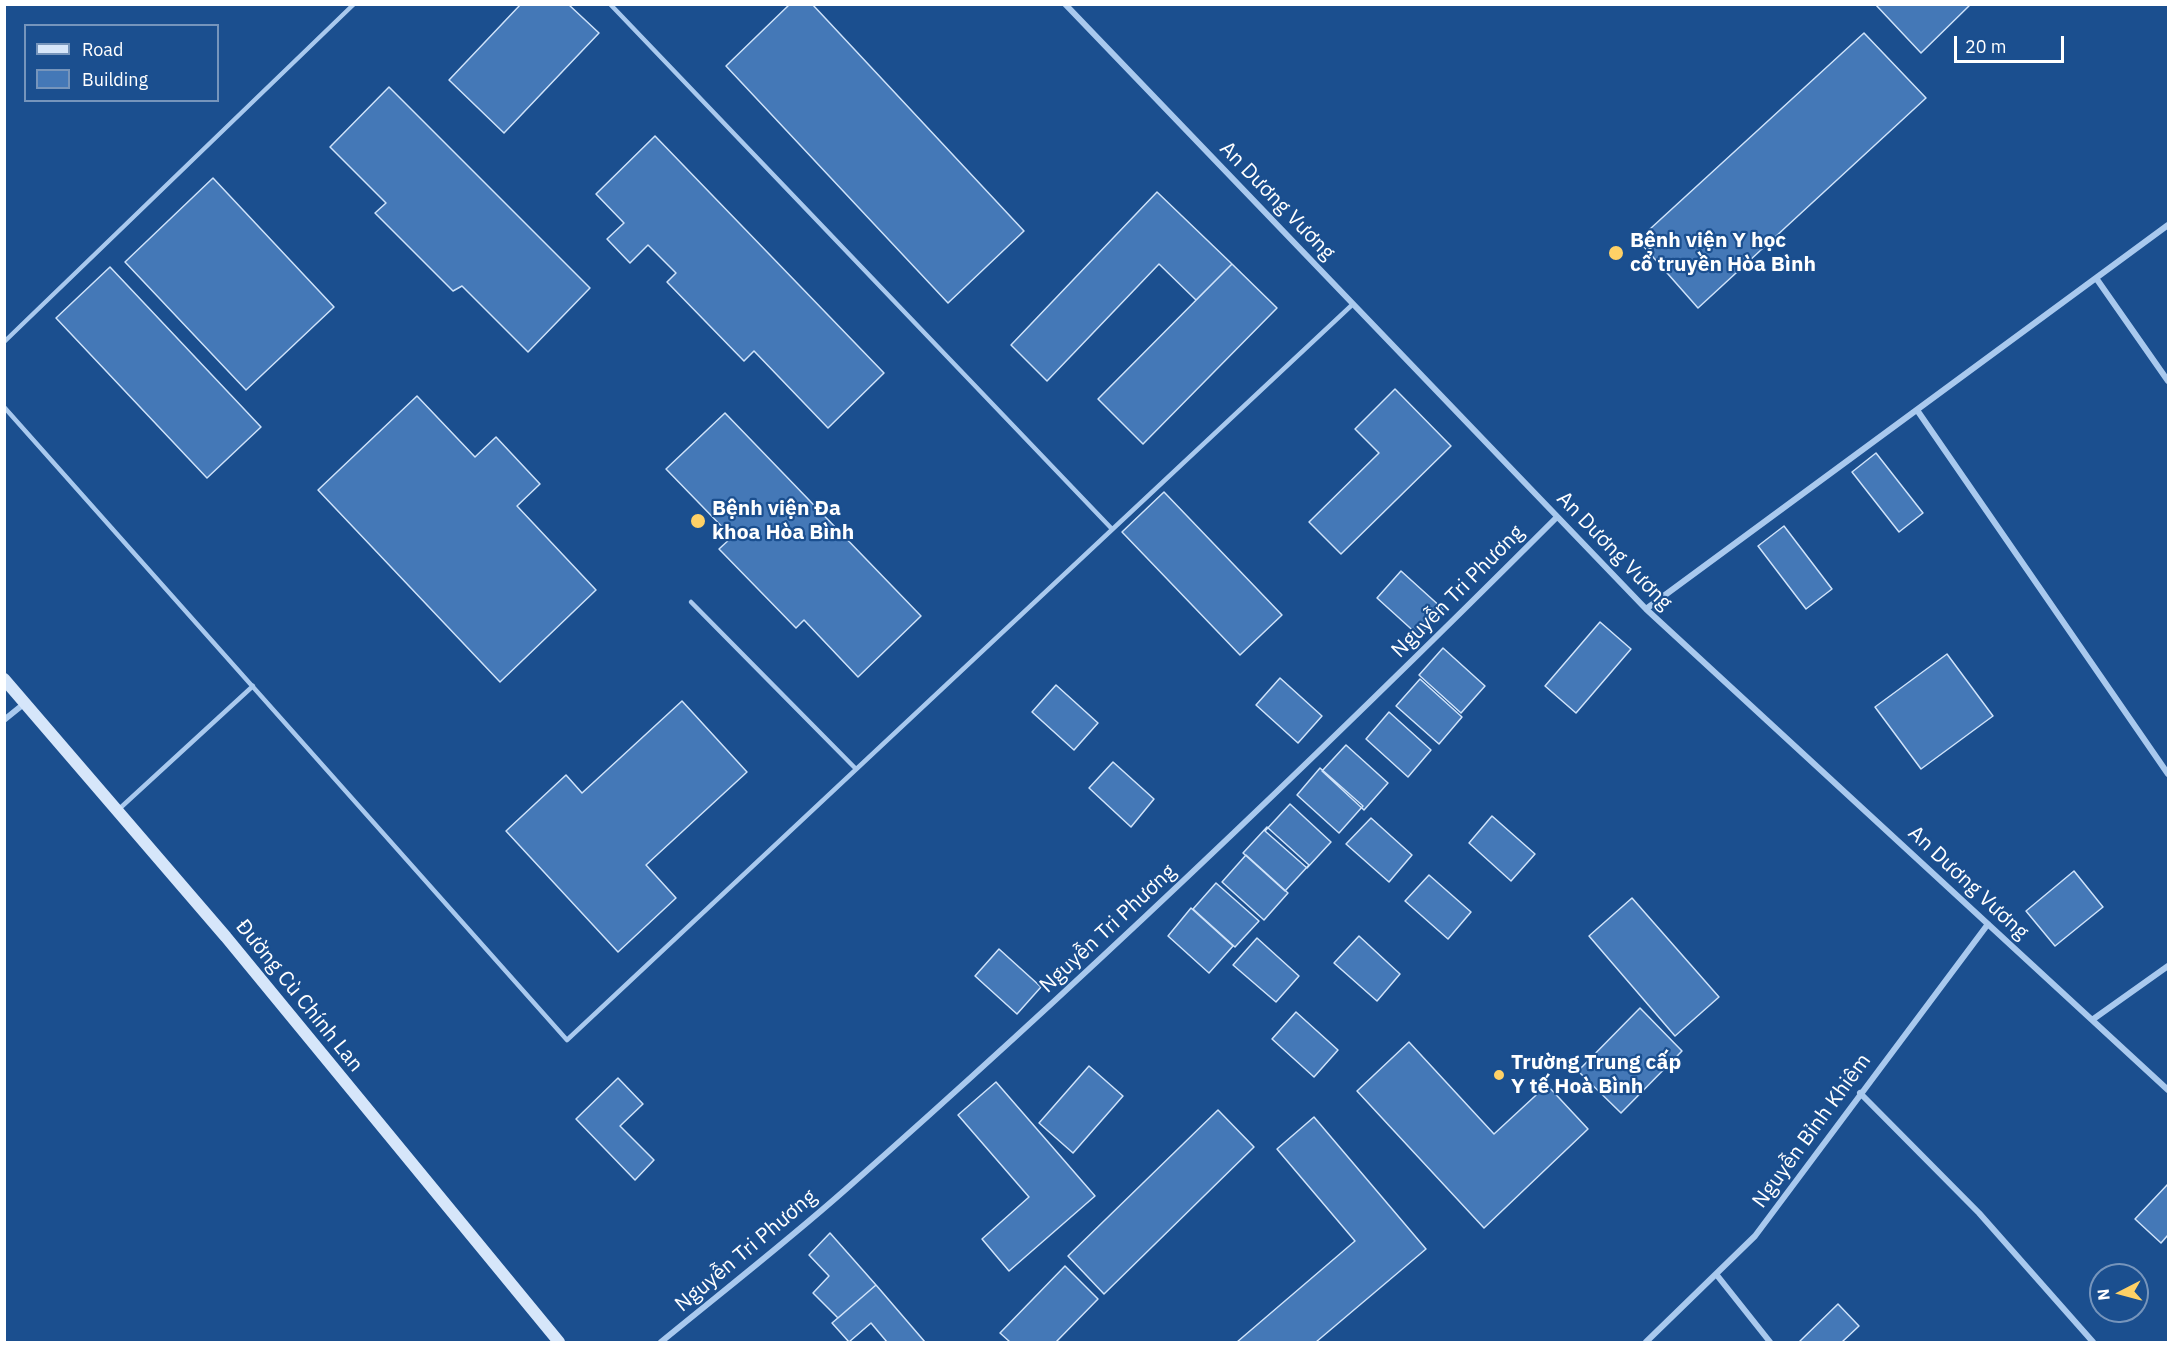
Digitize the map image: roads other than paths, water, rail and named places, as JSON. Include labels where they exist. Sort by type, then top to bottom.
[{"type":"main road","name":"Đường Cù Chính Lan","points":[[4,679],[118,810],[559,1342]]},
{"type":"street","name":"An Dương Vương","points":[[1065,4],[1646,609],[2169,1090]]},
{"type":"street","points":[[1646,609],[2169,225]]},
{"type":"street","points":[[2096,278],[2169,381]]},
{"type":"street","points":[[1917,410],[2169,774]]},
{"type":"street","name":"Nguyễn Tri Phương","points":[[661,1342],[843,1192],[1062,994],[1252,816],[1557,517]]},
{"type":"street","points":[[4,720],[26,702]]},
{"type":"street","name":"Nguyễn Bỉnh Khiêm","points":[[1646,1342],[1755,1236],[1988,924]]},
{"type":"street","points":[[2092,1020],[2169,966]]},
{"type":"street","points":[[1860,1093],[1979,1213],[2093,1342]]},
{"type":"street","points":[[1716,1274],[1770,1342]]},
{"type":"lane","points":[[4,342],[354,4]]},
{"type":"lane","points":[[610,4],[1112,530]]},
{"type":"lane","points":[[4,407],[567,1040],[1353,304]]},
{"type":"lane","points":[[691,602],[856,769]]},
{"type":"lane","points":[[118,810],[253,686]]},
{"type":"place","name":"Bệnh viện Y học cổ truyền Hòa Bình","points":[[1616,253]]},
{"type":"place","name":"Bệnh viện Đa khoa Hòa Bình","points":[[698,521]]},
{"type":"place","name":"Trường Trung cấp Y tế Hoà Bình","points":[[1499,1075]]}]
